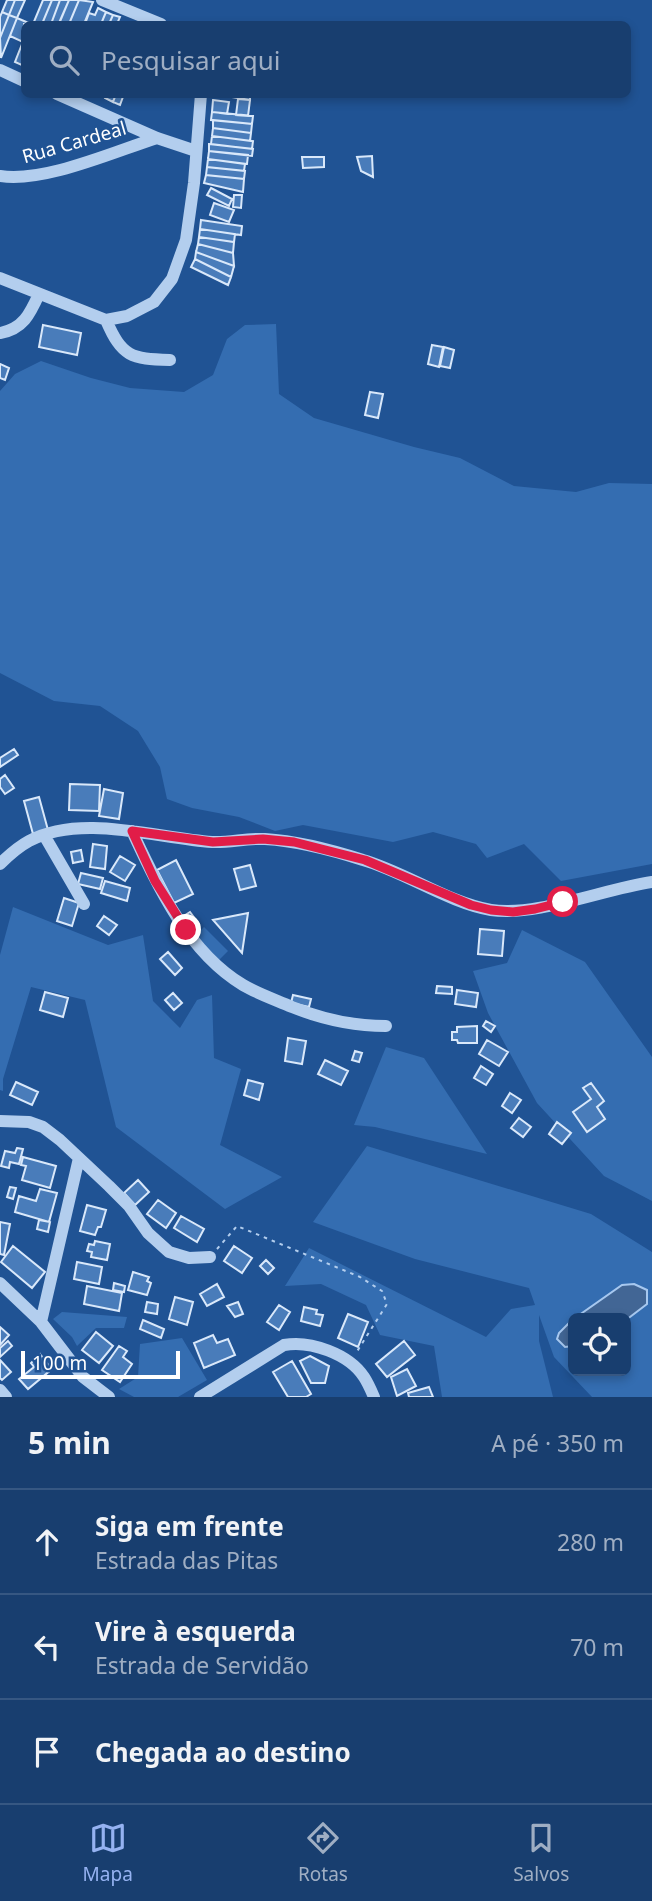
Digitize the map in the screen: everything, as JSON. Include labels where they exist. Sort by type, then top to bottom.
[{"type":"street","points":[[102,0],[153,21]]},
{"type":"street","points":[[0,70],[21,80]]},
{"type":"street","points":[[66,98],[157,138],[196,151]]},
{"type":"street","points":[[0,278],[106,320],[127,316],[154,303],[172,279],[186,240],[201,98]]},
{"type":"street","name":"Rua Cardeal","points":[[0,176],[13,178],[65,168],[157,138]]},
{"type":"street","points":[[0,333],[20,326],[39,294]]},
{"type":"street","points":[[106,320],[120,348],[128,354],[141,358],[170,360]]},
{"type":"street","points":[[0,864],[16,849],[44,835],[84,829],[132,831],[213,842],[263,839],[294,842],[365,860],[471,905],[491,910],[513,912],[535,909],[622,886],[652,882]]},
{"type":"street","points":[[132,831],[155,881],[186,930],[205,953],[236,980],[263,995],[318,1017],[360,1025],[386,1026]]},
{"type":"street","points":[[44,835],[84,904]]},
{"type":"street","points":[[0,1121],[29,1122],[43,1127],[129,1206],[148,1233],[169,1252],[189,1258],[210,1257]]},
{"type":"street","points":[[41,1322],[79,1158]]},
{"type":"street","points":[[0,1283],[41,1322],[83,1377],[109,1397]]},
{"type":"street","points":[[200,1397],[284,1345],[298,1342],[334,1353],[350,1362],[364,1376],[374,1397]]},
{"type":"street","points":[[0,1390],[6,1397]]},
{"type":"path","points":[[210,1257],[237,1226],[360,1277],[382,1291],[387,1304],[350,1362]]},
{"type":"shaded area","points":[[276,324],[279,394],[314,418],[460,458],[514,486],[576,492],[609,483],[652,484],[652,864],[561,881],[524,844],[487,858],[476,844],[433,832],[393,842],[303,825],[275,831],[239,817],[192,808],[167,799],[160,767],[138,731],[100,706],[54,701],[0,673],[0,391],[15,374],[41,361],[130,388],[184,392],[213,375],[227,339],[245,325]]},
{"type":"shaded area","points":[[13,907],[108,945],[143,935],[153,1001],[180,1028],[197,1000],[212,995],[214,1058],[241,1069],[220,1145],[282,1177],[225,1209],[116,1127],[85,1000],[31,987],[3,1079],[3,1091],[0,1090],[0,955]]},
{"type":"shaded area","points":[[204,927],[228,951],[218,961],[194,937]]},
{"type":"shaded area","points":[[522,930],[585,962],[652,1057],[652,1201],[604,1176],[537,1103],[488,1013],[473,971],[507,963]]},
{"type":"shaded area","points":[[386,1047],[424,1058],[487,1154],[375,1127],[354,1125]]},
{"type":"shaded area","points":[[367,1146],[591,1214],[652,1252],[652,1397],[592,1397],[572,1376],[631,1376],[631,1313],[568,1313],[568,1372],[554,1357],[539,1315],[539,1341],[553,1397],[442,1397],[434,1346],[380,1335],[366,1305],[321,1284],[285,1286],[309,1248],[486,1337],[511,1309],[535,1305],[529,1288],[415,1259],[313,1222]]},
{"type":"shaded area","points":[[634,1284],[647,1290],[647,1304],[631,1316],[631,1313],[582,1313],[622,1285]]},
{"type":"shaded area","points":[[62,1312],[127,1317],[124,1328],[96,1328],[77,1346],[72,1337],[53,1319]]},
{"type":"shaded area","points":[[568,1324],[568,1347],[557,1339]]},
{"type":"shaded area","points":[[182,1338],[207,1380],[178,1397],[134,1397],[119,1389],[138,1377],[140,1344]]},
{"type":"building","points":[[7,0],[15,0],[9,15],[2,12]]},
{"type":"building","points":[[15,0],[25,0],[17,18],[9,15]]},
{"type":"building","points":[[43,0],[52,0],[43,21],[34,21]]},
{"type":"building","points":[[52,0],[60,0],[52,21],[43,21]]},
{"type":"building","points":[[60,0],[69,0],[60,21],[52,21]]},
{"type":"building","points":[[69,0],[79,0],[70,21],[60,21]]},
{"type":"building","points":[[79,0],[93,2],[85,21],[70,21]]},
{"type":"building","points":[[98,8],[106,12],[102,21],[86,21],[89,13],[95,15]]},
{"type":"building","points":[[2,12],[9,15],[0,38],[0,17]]},
{"type":"building","points":[[106,12],[113,15],[110,21],[102,21]]},
{"type":"building","points":[[9,15],[17,18],[1,58],[0,38]]},
{"type":"building","points":[[113,15],[120,17],[118,21],[110,21]]},
{"type":"building","points":[[17,18],[24,21],[21,21],[21,41],[10,36]]},
{"type":"building","points":[[21,47],[21,65],[15,62]]},
{"type":"building","points":[[114,98],[123,98],[120,105],[113,102]]},
{"type":"building","points":[[238,99],[250,100],[248,116],[236,115]]},
{"type":"building","points":[[213,100],[229,102],[227,114],[212,112]]},
{"type":"building","points":[[212,112],[253,116],[252,124],[211,120]]},
{"type":"building","points":[[213,120],[252,124],[251,133],[213,128]]},
{"type":"building","points":[[213,128],[251,133],[250,141],[212,136]]},
{"type":"building","points":[[212,136],[253,141],[252,149],[211,144]]},
{"type":"building","points":[[209,144],[253,149],[252,156],[209,151]]},
{"type":"building","points":[[209,151],[248,155],[247,164],[208,159]]},
{"type":"building","points":[[372,156],[373,177],[361,171],[357,157]]},
{"type":"building","points":[[302,157],[324,157],[324,167],[303,168]]},
{"type":"building","points":[[208,159],[245,164],[244,171],[207,167]]},
{"type":"building","points":[[207,167],[245,171],[244,179],[206,175]]},
{"type":"building","points":[[206,175],[244,179],[243,192],[204,183]]},
{"type":"building","points":[[211,188],[232,199],[229,206],[207,195]]},
{"type":"building","points":[[234,195],[242,195],[241,208],[233,207]]},
{"type":"building","points":[[214,203],[234,210],[229,222],[210,215]]},
{"type":"building","points":[[201,220],[242,226],[241,235],[200,229]]},
{"type":"building","points":[[200,229],[235,234],[234,242],[199,237]]},
{"type":"building","points":[[199,237],[234,242],[233,253],[198,244]]},
{"type":"building","points":[[198,244],[233,253],[234,266],[196,252]]},
{"type":"building","points":[[196,252],[234,266],[231,277],[195,259]]},
{"type":"building","points":[[195,259],[231,277],[228,285],[191,267]]},
{"type":"building","points":[[43,325],[81,333],[77,355],[39,347]]},
{"type":"building","points":[[432,345],[443,347],[439,367],[428,364]]},
{"type":"building","points":[[444,347],[454,350],[450,368],[440,366]]},
{"type":"building","points":[[0,364],[9,368],[5,380],[0,378]]},
{"type":"building","points":[[370,392],[383,394],[378,418],[365,415]]},
{"type":"building","points":[[14,749],[18,755],[0,767],[0,758]]},
{"type":"building","points":[[5,775],[14,788],[5,794],[0,787],[0,779]]},
{"type":"building","points":[[70,784],[100,785],[99,811],[69,810]]},
{"type":"building","points":[[104,789],[123,793],[119,819],[99,816]]},
{"type":"building","points":[[39,797],[48,830],[33,834],[24,801]]},
{"type":"building","points":[[93,844],[107,846],[105,869],[90,867]]},
{"type":"building","points":[[81,850],[83,861],[73,863],[71,852]]},
{"type":"building","points":[[120,856],[135,865],[125,881],[110,872]]},
{"type":"building","points":[[176,860],[193,894],[174,903],[157,870]]},
{"type":"building","points":[[250,865],[256,886],[240,890],[234,869]]},
{"type":"building","points":[[81,873],[103,878],[100,889],[78,884]]},
{"type":"building","points":[[105,881],[130,888],[127,901],[101,893]]},
{"type":"building","points":[[64,898],[79,903],[72,926],[57,921]]},
{"type":"building","points":[[190,912],[199,924],[191,930],[182,917]]},
{"type":"building","points":[[248,913],[242,953],[213,920]]},
{"type":"building","points":[[104,916],[117,925],[109,935],[97,926]]},
{"type":"building","points":[[480,929],[504,931],[502,956],[478,954]]},
{"type":"building","points":[[168,952],[182,968],[175,975],[160,959]]},
{"type":"building","points":[[437,986],[452,987],[452,994],[436,993]]},
{"type":"building","points":[[457,990],[478,993],[476,1007],[455,1004]]},
{"type":"building","points":[[45,992],[68,998],[63,1017],[40,1010]]},
{"type":"building","points":[[173,993],[182,1003],[174,1010],[165,1000]]},
{"type":"building","points":[[293,995],[311,999],[309,1007],[291,1003]]},
{"type":"building","points":[[486,1021],[495,1026],[491,1032],[483,1026]]},
{"type":"building","points":[[477,1026],[477,1043],[458,1043],[457,1040],[452,1040],[452,1032],[457,1032],[457,1027]]},
{"type":"building","points":[[288,1038],[306,1041],[302,1064],[285,1061]]},
{"type":"building","points":[[487,1040],[508,1052],[499,1066],[479,1054]]},
{"type":"building","points":[[355,1051],[362,1053],[359,1062],[352,1060]]},
{"type":"building","points":[[325,1060],[348,1071],[341,1085],[318,1074]]},
{"type":"building","points":[[481,1066],[493,1074],[486,1085],[474,1078]]},
{"type":"building","points":[[248,1080],[263,1084],[259,1100],[244,1095]]},
{"type":"building","points":[[16,1082],[38,1092],[32,1105],[10,1095]]},
{"type":"building","points":[[591,1083],[604,1101],[597,1107],[605,1119],[587,1132],[573,1112],[591,1099],[583,1088]]},
{"type":"building","points":[[510,1093],[521,1100],[512,1113],[502,1106]]},
{"type":"building","points":[[519,1118],[531,1127],[523,1137],[511,1128]]},
{"type":"building","points":[[557,1122],[571,1133],[562,1144],[549,1134]]},
{"type":"building","points":[[17,1148],[23,1149],[19,1164],[10,1162],[9,1168],[1,1166],[5,1151],[15,1153]]},
{"type":"building","points":[[23,1157],[56,1166],[50,1188],[22,1180],[26,1166],[21,1165]]},
{"type":"building","points":[[138,1180],[149,1192],[135,1205],[124,1193]]},
{"type":"building","points":[[10,1187],[16,1188],[13,1199],[7,1197]]},
{"type":"building","points":[[40,1189],[57,1193],[49,1222],[15,1212],[19,1196],[36,1201]]},
{"type":"building","points":[[158,1200],[176,1213],[166,1228],[147,1214]]},
{"type":"building","points":[[87,1205],[106,1210],[101,1227],[98,1227],[95,1235],[80,1231]]},
{"type":"building","points":[[181,1216],[204,1229],[197,1242],[174,1228]]},
{"type":"building","points":[[39,1220],[50,1222],[48,1232],[37,1229]]},
{"type":"building","points":[[0,1222],[10,1224],[4,1255],[0,1254]]},
{"type":"building","points":[[95,1241],[110,1244],[107,1260],[91,1257],[92,1252],[87,1251],[89,1244],[94,1245]]},
{"type":"building","points":[[13,1246],[45,1272],[32,1288],[1,1262]]},
{"type":"building","points":[[234,1246],[252,1258],[242,1273],[224,1261]]},
{"type":"building","points":[[266,1260],[274,1268],[268,1274],[260,1266]]},
{"type":"building","points":[[77,1262],[102,1267],[99,1284],[74,1279]]},
{"type":"building","points":[[133,1272],[149,1277],[147,1281],[151,1283],[147,1295],[128,1290]]},
{"type":"building","points":[[114,1283],[125,1286],[124,1292],[113,1290]]},
{"type":"building","points":[[217,1284],[224,1297],[207,1306],[200,1294]]},
{"type":"building","points":[[87,1286],[122,1293],[119,1311],[84,1304]]},
{"type":"building","points":[[175,1297],[193,1302],[187,1325],[169,1319]]},
{"type":"building","points":[[147,1302],[158,1304],[157,1314],[145,1312]]},
{"type":"building","points":[[238,1302],[243,1314],[235,1317],[227,1306]]},
{"type":"building","points":[[279,1305],[290,1312],[279,1330],[267,1322]]},
{"type":"building","points":[[304,1307],[317,1310],[316,1314],[323,1315],[320,1326],[301,1321]]},
{"type":"building","points":[[348,1314],[368,1322],[358,1347],[338,1338]]},
{"type":"building","points":[[143,1320],[164,1329],[161,1338],[140,1329]]},
{"type":"building","points":[[0,1327],[9,1335],[0,1345]]},
{"type":"building","points":[[96,1332],[113,1346],[99,1363],[82,1350]]},
{"type":"building","points":[[213,1335],[217,1343],[228,1339],[235,1355],[204,1368],[194,1343]]},
{"type":"building","points":[[8,1341],[12,1346],[0,1357],[0,1348]]},
{"type":"building","points":[[404,1341],[415,1355],[387,1377],[376,1364]]},
{"type":"building","points":[[119,1346],[127,1351],[123,1357],[132,1364],[120,1382],[102,1370]]},
{"type":"building","points":[[40,1354],[52,1369],[28,1389],[19,1379],[34,1367],[31,1363]]},
{"type":"building","points":[[310,1356],[329,1366],[325,1383],[311,1383],[300,1361]]},
{"type":"building","points":[[0,1360],[11,1372],[2,1380],[0,1378]]},
{"type":"building","points":[[292,1361],[311,1394],[306,1397],[288,1397],[273,1372]]},
{"type":"building","points":[[407,1369],[416,1386],[397,1396],[391,1377]]},
{"type":"building","points":[[429,1387],[433,1397],[409,1397],[408,1393]]},
{"type":"route","points":[[186,930],[155,881],[132,831],[213,842],[263,839],[294,842],[365,860],[471,905],[491,910],[513,912],[563,902]]}]
